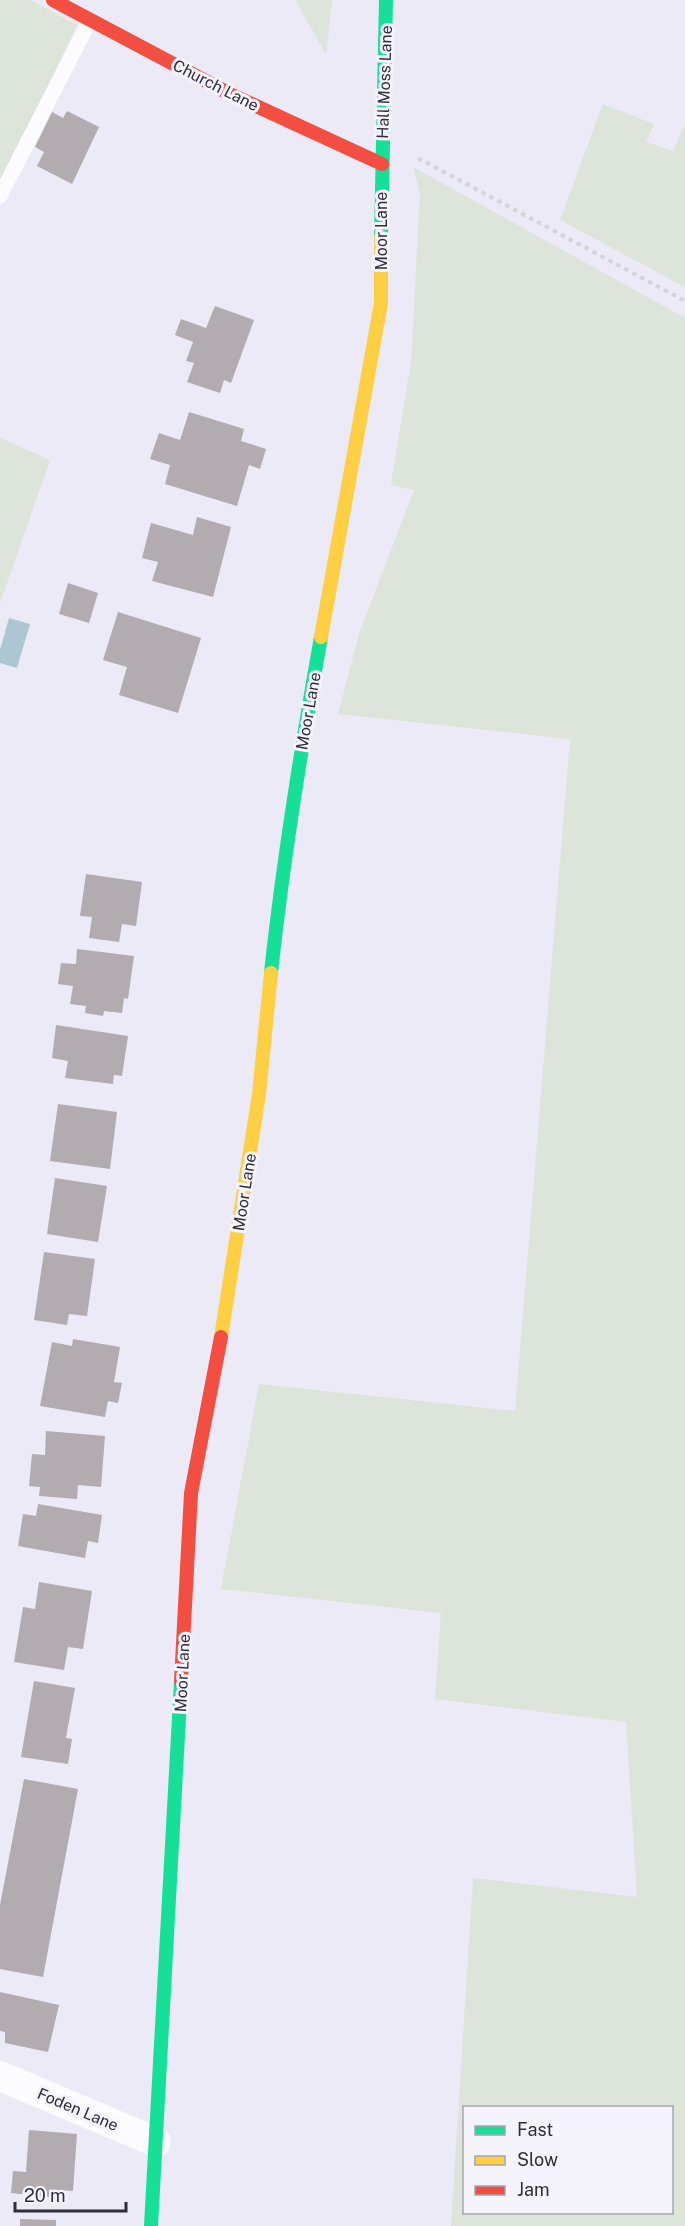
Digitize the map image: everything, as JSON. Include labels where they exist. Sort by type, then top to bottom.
[{"type":"street","name":"Church Lane","points":[[53,0],[230,94],[382,164]]},
{"type":"street","name":"Hall Moss Lane","points":[[382,164],[386,0]]},
{"type":"street","name":"Moor Lane","points":[[151,2226],[191,1493],[214,1379],[259,1094],[282,871],[295,782],[381,303],[382,164]]},
{"type":"street","name":"Foden Lane","points":[[0,2076],[156,2142]]},
{"type":"lane","points":[[0,196],[90,20]]},
{"type":"path","points":[[382,164],[413,155],[685,301]]},
{"type":"shaded area","points":[[0,0],[31,0],[77,25],[0,183]]},
{"type":"shaded area","points":[[295,0],[332,0],[326,54]]},
{"type":"shaded area","points":[[603,104],[654,124],[646,142],[673,151],[685,124],[685,287],[560,220]]},
{"type":"shaded area","points":[[413,167],[685,318],[685,2226],[451,2226],[473,1878],[637,1897],[626,1722],[435,1699],[441,1613],[221,1589],[259,1384],[515,1411],[570,739],[338,714],[359,634],[414,490],[391,485],[411,362],[420,194]]},
{"type":"shaded area","points":[[0,438],[50,460],[0,603]]},
{"type":"water","points":[[9,618],[30,624],[17,668],[0,663],[0,650]]},
{"type":"building","points":[[67,111],[99,127],[72,184],[37,166],[44,152],[35,147],[52,112],[63,118]]},
{"type":"building","points":[[215,306],[254,320],[231,383],[224,380],[220,393],[187,382],[194,363],[186,361],[193,342],[175,335],[181,319],[206,328]]},
{"type":"building","points":[[189,412],[244,429],[241,441],[266,449],[260,469],[249,465],[237,506],[165,484],[170,465],[150,459],[159,433],[180,440]]},
{"type":"building","points":[[197,517],[231,527],[213,597],[152,581],[158,562],[142,558],[151,523],[193,535]]},
{"type":"building","points":[[68,583],[98,593],[89,623],[59,614]]},
{"type":"building","points":[[118,612],[201,638],[178,713],[119,695],[127,667],[103,660]]},
{"type":"building","points":[[86,874],[142,882],[136,926],[122,924],[119,942],[89,938],[92,917],[80,916]]},
{"type":"building","points":[[77,949],[134,956],[128,999],[124,998],[122,1013],[104,1011],[103,1016],[85,1013],[86,1006],[70,1004],[73,986],[58,984],[61,963],[76,964]]},
{"type":"building","points":[[56,1025],[128,1036],[122,1076],[114,1075],[113,1084],[65,1078],[68,1061],[52,1058]]},
{"type":"building","points":[[58,1104],[117,1112],[110,1169],[50,1161]]},
{"type":"building","points":[[55,1178],[107,1186],[98,1242],[47,1234]]},
{"type":"building","points":[[44,1252],[95,1259],[87,1316],[69,1314],[67,1325],[34,1320]]},
{"type":"building","points":[[73,1339],[120,1347],[114,1382],[122,1383],[118,1403],[108,1401],[105,1417],[40,1406],[52,1342],[72,1346]]},
{"type":"building","points":[[46,1431],[105,1436],[101,1487],[78,1485],[77,1499],[39,1496],[40,1487],[29,1486],[32,1454],[45,1455]]},
{"type":"building","points":[[38,1504],[102,1515],[98,1543],[88,1541],[85,1558],[18,1546],[23,1514],[36,1516]]},
{"type":"building","points":[[39,1582],[92,1591],[83,1649],[68,1647],[64,1670],[14,1662],[23,1607],[35,1609]]},
{"type":"building","points":[[34,1681],[75,1688],[66,1738],[72,1739],[68,1764],[21,1757]]},
{"type":"building","points":[[24,1779],[78,1789],[43,1977],[0,1969],[0,1905]]},
{"type":"building","points":[[0,1992],[59,2005],[48,2052],[5,2043],[5,2032],[0,2031]]},
{"type":"building","points":[[29,2130],[77,2134],[73,2191],[59,2190],[59,2198],[11,2193],[13,2171],[26,2172]]},
{"type":"building","points":[[20,2219],[56,2220],[56,2226],[20,2226]]},
{"type":"traffic: fast","points":[[381,237],[386,0]]},
{"type":"traffic: fast","points":[[271,973],[293,805],[321,637]]},
{"type":"traffic: fast","points":[[151,2226],[181,1681]]},
{"type":"traffic: slow","points":[[321,637],[381,303],[381,237]]},
{"type":"traffic: slow","points":[[221,1337],[259,1094],[271,973]]},
{"type":"traffic: jam","points":[[53,0],[230,94],[382,164]]},
{"type":"traffic: jam","points":[[181,1681],[191,1493],[221,1337]]}]
